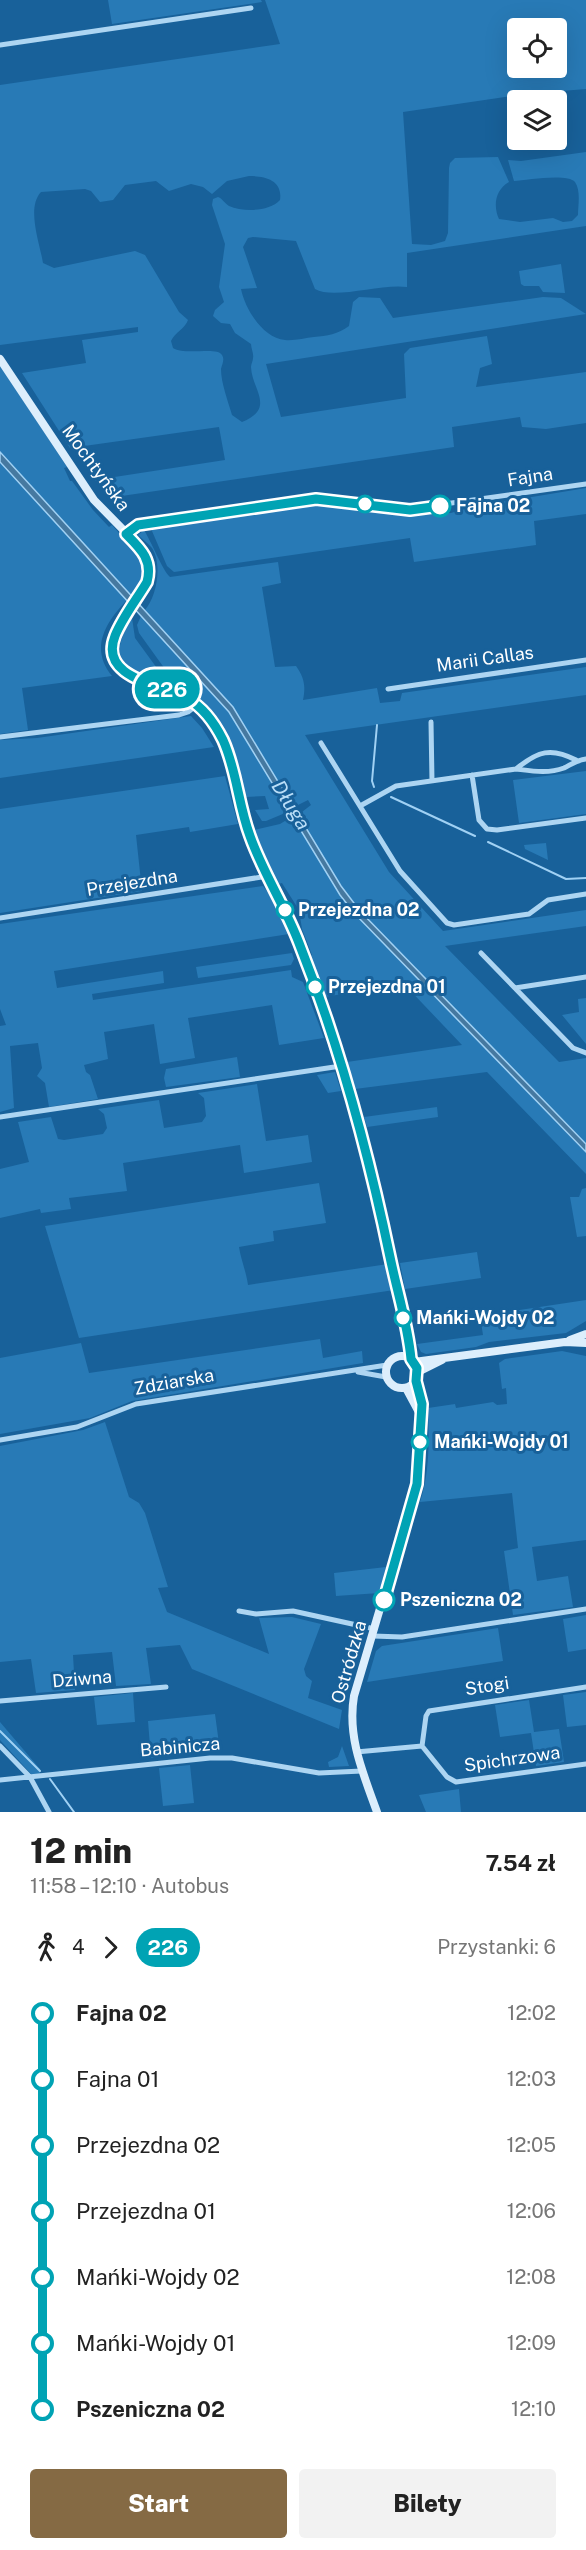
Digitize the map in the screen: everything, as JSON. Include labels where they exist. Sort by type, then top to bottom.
[{"type":"street","points":[[0,45],[251,8]]},
{"type":"street","name":"Mochtyńska","points":[[0,359],[94,500],[144,551],[148,566],[147,582],[113,643],[114,656],[119,666],[128,675],[176,693],[197,705]]},
{"type":"street","name":"Fajna","points":[[126,534],[138,525],[302,500],[329,499],[410,510],[586,484]]},
{"type":"street","name":"Marii Callas","points":[[388,689],[586,660]]},
{"type":"street","points":[[0,737],[179,715],[197,705],[212,721],[226,749],[249,836],[301,947],[340,1066],[375,1185],[417,1376]]},
{"type":"street","points":[[431,722],[432,781]]},
{"type":"street","points":[[321,743],[400,871],[447,923],[454,925],[529,914],[548,900],[586,894]]},
{"type":"street","points":[[516,769],[532,756],[558,752],[576,760]]},
{"type":"street","points":[[360,806],[392,787],[516,769],[534,772],[562,768],[576,760],[586,759]]},
{"type":"street","points":[[472,775],[479,820],[481,825],[490,830],[586,818]]},
{"type":"street","name":"Przejezdna","points":[[0,918],[269,876]]},
{"type":"street","points":[[481,953],[573,1048],[586,1053]]},
{"type":"street","points":[[515,988],[586,976]]},
{"type":"street","points":[[0,1117],[340,1066]]},
{"type":"street","points":[[400,1356],[406,1331]]},
{"type":"street","points":[[565,1342],[586,1334]]},
{"type":"street","points":[[448,1357],[417,1376],[406,1388],[392,1386],[386,1377],[387,1365],[400,1356],[413,1360],[565,1342],[586,1342]]},
{"type":"street","name":"Zdziarska","points":[[0,1440],[77,1427],[127,1406],[146,1402],[387,1365]]},
{"type":"street","name":"Zdziarska","points":[[357,1371],[386,1377]]},
{"type":"street","name":"Ostródzka","points":[[377,1812],[356,1752],[352,1731],[352,1709],[417,1484],[422,1399],[417,1376]]},
{"type":"street","name":"Ostródzka","points":[[406,1388],[420,1415]]},
{"type":"street","points":[[239,1611],[256,1614],[292,1611],[374,1633],[402,1637],[586,1609]]},
{"type":"street","name":"Dziwna","points":[[0,1701],[166,1687]]},
{"type":"street","name":"Stogi","points":[[422,1746],[426,1716],[429,1711],[586,1687]]},
{"type":"street","points":[[0,1746],[30,1777],[49,1812]]},
{"type":"street","points":[[356,1752],[422,1746]]},
{"type":"street","name":"Spichrzowa","points":[[422,1746],[447,1777],[462,1782],[586,1764]]},
{"type":"street","name":"Babinicza","points":[[0,1779],[210,1758],[232,1758],[319,1773],[362,1771]]},
{"type":"shaded area","points":[[108,0],[261,0],[262,2],[112,24]]},
{"type":"shaded area","points":[[265,0],[586,0],[586,89],[507,90],[507,97],[403,112],[412,244],[431,245],[445,241],[448,233],[449,168],[455,158],[498,157],[509,182],[504,185],[496,199],[499,219],[520,222],[553,218],[563,222],[572,221],[578,215],[579,194],[575,182],[571,179],[556,177],[514,181],[508,160],[521,161],[586,152],[586,226],[407,253],[407,287],[397,286],[334,293],[315,289],[296,241],[253,237],[248,238],[243,247],[257,288],[241,289],[246,305],[262,328],[277,338],[288,340],[328,335],[345,329],[349,326],[353,302],[359,297],[380,298],[393,318],[543,297],[561,298],[586,314],[266,364],[281,417],[406,398],[404,354],[410,348],[487,336],[492,364],[480,368],[476,387],[586,372],[586,423],[546,429],[522,427],[520,417],[452,427],[454,447],[108,498],[95,480],[225,460],[219,427],[70,448],[22,373],[86,363],[82,340],[138,332],[138,327],[0,345],[0,85],[280,44]],"holes":[[[249,176],[272,180],[279,188],[280,200],[275,204],[263,209],[248,210],[229,206],[218,197],[213,199],[212,205],[225,244],[219,287],[224,302],[215,310],[213,316],[221,323],[230,324],[235,333],[251,344],[252,375],[260,398],[258,411],[242,422],[232,415],[223,386],[222,355],[214,351],[185,351],[173,348],[171,341],[188,320],[179,312],[145,255],[135,251],[54,268],[43,263],[34,216],[37,199],[41,192],[85,189],[91,191],[100,202],[113,200],[125,185],[156,181],[169,191],[191,184],[203,187],[212,194],[227,181]]]},
{"type":"shaded area","points":[[561,264],[565,293],[543,292],[539,286],[521,284],[519,271]]},
{"type":"shaded area","points":[[0,365],[67,467],[64,468],[70,481],[93,510],[109,527],[112,525],[142,559],[144,575],[132,596],[0,452]]},
{"type":"shaded area","points":[[0,462],[127,600],[107,626],[101,645],[105,666],[112,676],[22,688],[28,730],[0,734]]},
{"type":"shaded area","points":[[586,488],[586,514],[534,521],[536,545],[414,562],[410,538],[174,572],[167,566],[152,531],[152,528],[311,504],[332,504],[404,516],[451,513],[471,507]]},
{"type":"shaded area","points":[[144,530],[170,577],[278,562],[281,583],[262,587],[275,667],[296,666],[304,682],[303,700],[377,688],[380,703],[400,701],[402,693],[586,667],[586,695],[305,735],[389,872],[443,931],[586,910],[586,926],[445,946],[559,1062],[586,1058],[586,1144],[360,911],[341,886],[298,815],[311,805],[308,800],[294,807],[233,707],[145,610],[155,589],[158,572],[152,548],[138,535]]},
{"type":"shaded area","points":[[141,616],[229,712],[290,811],[262,821],[255,810],[269,809],[265,796],[245,797],[232,748],[217,717],[192,692],[175,683],[139,633],[137,625]]},
{"type":"shaded area","points":[[132,618],[135,638],[170,686],[132,670],[120,656],[120,646]]},
{"type":"shaded area","points":[[191,716],[214,747],[0,778],[0,740],[37,738]]},
{"type":"shaded area","points":[[586,771],[586,814],[519,823],[513,780]]},
{"type":"shaded area","points":[[225,776],[238,824],[190,832],[189,827],[136,835],[142,891],[0,913],[0,809]]},
{"type":"shaded area","points":[[293,816],[340,895],[355,914],[586,1152],[586,1174],[487,1072],[355,1089],[347,1062],[462,1045],[404,984],[324,997],[302,929],[299,910],[282,883],[278,884],[254,830],[280,824]]},
{"type":"shaded area","points":[[546,843],[548,860],[525,849],[524,845]]},
{"type":"shaded area","points":[[263,886],[275,902],[289,934],[54,971],[57,988],[163,971],[164,983],[92,994],[93,1000],[291,970],[292,977],[303,982],[324,1038],[279,1045],[272,1005],[188,1018],[195,1058],[160,1064],[154,1024],[104,1032],[108,1059],[84,1065],[98,1099],[49,1107],[45,1083],[37,1076],[42,1068],[38,1043],[10,1046],[14,1108],[0,1112],[0,1026],[6,1025],[0,1009],[0,924]]},
{"type":"shaded area","points":[[292,953],[294,959],[291,965],[198,978],[196,967]]},
{"type":"shaded area","points":[[586,998],[586,1044],[562,1015],[579,1012],[578,999]]},
{"type":"shaded area","points":[[237,1057],[240,1077],[166,1087],[164,1078],[166,1069]]},
{"type":"shaded area","points":[[335,1072],[341,1091],[328,1093],[317,1075]]},
{"type":"shaded area","points":[[257,1084],[266,1141],[308,1135],[312,1162],[244,1173],[240,1145],[123,1163],[127,1191],[69,1198],[71,1209],[41,1213],[40,1209],[0,1218],[0,1169],[29,1162],[18,1122],[51,1117],[58,1139],[64,1140],[103,1134],[107,1128],[104,1114],[98,1109],[159,1100],[164,1128],[202,1122],[206,1116],[204,1098],[198,1093]]},
{"type":"shaded area","points":[[437,1107],[438,1117],[367,1127],[364,1117]]},
{"type":"shaded area","points":[[319,1183],[326,1223],[273,1231],[274,1241],[239,1247],[248,1285],[388,1264],[394,1290],[79,1338],[45,1226]]},
{"type":"shaded area","points":[[586,1188],[586,1236],[577,1237],[570,1197],[579,1197],[582,1189]]},
{"type":"shaded area","points":[[477,1252],[481,1278],[405,1289],[400,1263]]},
{"type":"shaded area","points":[[586,1300],[586,1321],[566,1333],[489,1342],[476,1347],[426,1354],[421,1352],[417,1344],[483,1335],[480,1316]]},
{"type":"shaded area","points":[[320,1339],[323,1358],[362,1351],[363,1363],[132,1401],[90,1418],[0,1434],[0,1358],[81,1343],[89,1373]]},
{"type":"shaded area","points":[[562,1351],[586,1356],[586,1540],[532,1547],[537,1581],[568,1576],[573,1607],[513,1615],[504,1551],[518,1548],[512,1493],[420,1502],[429,1444],[428,1408],[455,1404],[456,1408],[493,1402],[497,1405],[507,1404],[506,1388],[502,1389],[499,1363],[505,1359]]},
{"type":"shaded area","points":[[105,1422],[129,1497],[139,1503],[145,1513],[168,1587],[158,1588],[167,1612],[269,1654],[259,1618],[292,1617],[321,1624],[304,1669],[306,1676],[312,1681],[308,1698],[342,1710],[339,1729],[192,1669],[180,1645],[146,1648],[151,1684],[116,1686],[112,1652],[73,1655],[75,1690],[36,1693],[31,1659],[0,1662],[0,1446],[83,1430]]},
{"type":"shaded area","points":[[386,1567],[379,1593],[336,1596],[334,1573]]},
{"type":"shaded area","points":[[586,1615],[586,1649],[568,1652],[563,1619]]},
{"type":"shaded area","points":[[498,1628],[503,1661],[367,1682],[376,1651],[382,1646]]},
{"type":"shaded area","points":[[586,1692],[586,1725],[567,1727],[563,1695]]},
{"type":"shaded area","points":[[133,1693],[135,1722],[97,1725],[94,1697]]},
{"type":"shaded area","points":[[529,1700],[534,1732],[559,1729],[564,1762],[536,1766],[531,1733],[500,1737],[495,1705]]},
{"type":"shaded area","points":[[215,1714],[220,1751],[151,1758],[148,1721]]},
{"type":"shaded area","points":[[0,1722],[40,1769],[40,1774],[32,1775],[0,1740]]},
{"type":"shaded area","points":[[342,1746],[349,1766],[329,1767],[328,1762],[338,1757]]},
{"type":"shaded area","points":[[190,1765],[194,1803],[163,1806],[159,1768]]},
{"type":"shaded area","points":[[459,1789],[461,1812],[426,1812],[419,1795]]},
{"type":"water","name":"Długa","points":[[0,452],[233,707],[341,886],[360,911],[586,1144],[586,1152],[355,914],[340,895],[229,712],[0,462]]},
{"type":"waterway","points":[[374,787],[372,781],[377,725]]},
{"type":"waterway","points":[[391,797],[475,836]]},
{"type":"waterway","points":[[488,842],[566,879],[586,878]]},
{"type":"waterway","points":[[0,1731],[40,1771]]},
{"type":"waterway","points":[[50,1779],[74,1812]]},
{"type":"bus line","name":"226","points":[[384,1600],[417,1484],[422,1399],[417,1387],[418,1372],[411,1359],[409,1340],[364,1144],[303,953],[249,836],[233,767],[222,737],[205,712],[190,700],[134,678],[122,670],[114,656],[113,643],[114,637],[147,582],[149,574],[144,551],[126,534],[138,525],[316,499],[410,510],[440,506]]},
{"type":"place","name":"Fajna 02","points":[[440,506]]},
{"type":"place","name":"Przejezdna 02","points":[[285,910]]},
{"type":"place","name":"Przejezdna 01","points":[[315,987]]},
{"type":"place","name":"Mańki-Wojdy 02","points":[[403,1318]]},
{"type":"place","name":"Mańki-Wojdy 01","points":[[420,1442]]},
{"type":"place","name":"Pszeniczna 02","points":[[384,1600]]}]
